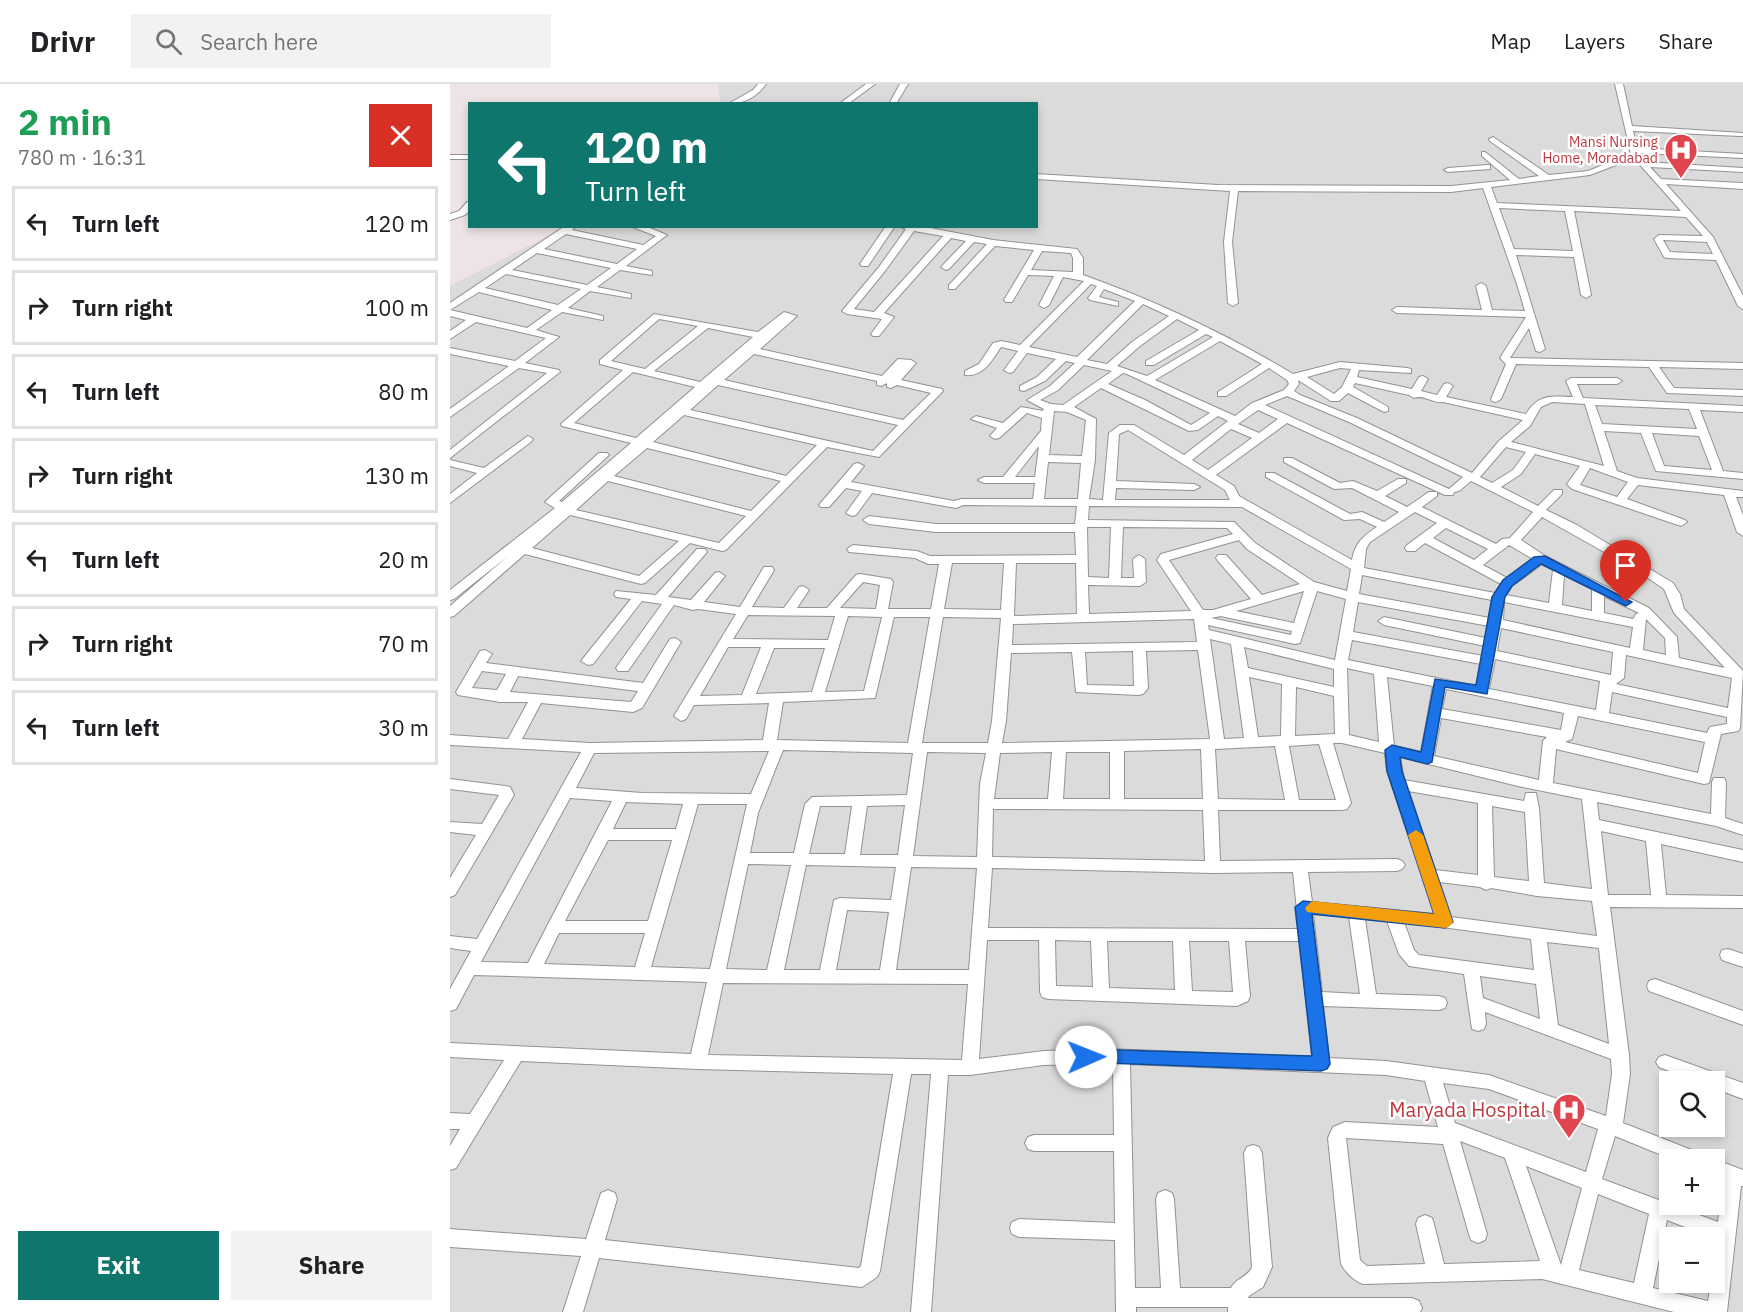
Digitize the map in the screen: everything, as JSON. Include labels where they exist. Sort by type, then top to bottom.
[{"type":"street","points":[[734,102],[756,92],[762,84]]},
{"type":"street","points":[[851,84],[869,85]]},
{"type":"street","points":[[893,102],[904,84]]},
{"type":"street","points":[[1619,84],[1634,153],[1710,238],[1743,306]]},
{"type":"street","points":[[845,102],[869,85]]},
{"type":"street","points":[[1629,128],[1740,134]]},
{"type":"street","points":[[1493,139],[1547,178]]},
{"type":"street","points":[[1038,176],[1234,188],[1451,189],[1484,181],[1517,181],[1590,173],[1634,153],[1743,156]]},
{"type":"street","points":[[1485,154],[1517,181]]},
{"type":"street","points":[[450,157],[468,157]]},
{"type":"street","points":[[1643,164],[1743,170]]},
{"type":"street","points":[[1448,170],[1487,167]]},
{"type":"street","points":[[1472,168],[1484,181],[1494,206],[1540,350]]},
{"type":"street","points":[[1658,181],[1743,186]]},
{"type":"street","points":[[1159,197],[1162,184]]},
{"type":"street","points":[[1670,194],[1684,194],[1703,184]]},
{"type":"street","points":[[1233,303],[1228,242],[1234,188]]},
{"type":"street","points":[[450,217],[462,213],[468,206]]},
{"type":"street","points":[[1494,206],[1688,214]]},
{"type":"street","points":[[1569,209],[1586,295]]},
{"type":"street","points":[[530,330],[662,237],[663,233],[642,228]]},
{"type":"street","points":[[865,264],[890,228]]},
{"type":"street","points":[[876,334],[889,318],[847,311],[882,270],[906,228]]},
{"type":"street","points":[[912,228],[993,243],[1074,251],[1078,258],[1077,275]]},
{"type":"street","points":[[450,307],[568,229],[645,248]]},
{"type":"street","points":[[1009,300],[1045,234]]},
{"type":"street","points":[[876,315],[949,235]]},
{"type":"street","points":[[946,267],[973,238]]},
{"type":"street","points":[[1710,238],[1658,239],[1667,255],[1719,257]]},
{"type":"street","points":[[952,287],[993,243]]},
{"type":"street","points":[[536,250],[649,273]]},
{"type":"street","points":[[1510,252],[1578,254]]},
{"type":"street","points":[[504,271],[628,296]]},
{"type":"street","points":[[1024,272],[1077,275],[1141,301],[1219,338],[1332,399],[1349,383],[1357,366]]},
{"type":"street","points":[[1044,305],[1060,274]]},
{"type":"street","points":[[1009,370],[1024,348],[1090,280]]},
{"type":"street","points":[[1102,285],[1093,298],[1115,304]]},
{"type":"street","points":[[1480,286],[1488,313]]},
{"type":"street","points":[[477,289],[600,318]]},
{"type":"street","points":[[1048,412],[1032,400],[1054,388],[1141,301]]},
{"type":"street","points":[[1397,310],[1531,316]]},
{"type":"street","points":[[450,313],[554,337],[450,414]]},
{"type":"street","points":[[450,613],[518,548],[710,383],[792,316],[785,315],[760,335],[747,352]]},
{"type":"street","points":[[760,335],[663,316],[652,318],[604,362],[646,373],[710,383],[907,424]]},
{"type":"street","points":[[1110,367],[1136,344],[1175,316]]},
{"type":"street","points":[[1531,316],[1505,358],[1511,363],[1743,366]]},
{"type":"street","points":[[450,336],[475,318]]},
{"type":"street","points":[[646,373],[706,325]]},
{"type":"street","points":[[1150,363],[1204,331]]},
{"type":"street","points":[[1147,380],[1219,338]]},
{"type":"street","points":[[969,373],[983,366],[997,345],[1024,348],[1121,370],[1218,412],[1260,437]]},
{"type":"street","points":[[450,351],[519,364],[555,374],[450,455]]},
{"type":"street","points":[[680,411],[875,455],[934,394],[747,352]]},
{"type":"street","points":[[1024,388],[1041,379],[1064,357]]},
{"type":"street","points":[[1496,399],[1511,363]]},
{"type":"street","points":[[1222,394],[1269,364]]},
{"type":"street","points":[[1295,377],[1333,365],[1407,371]]},
{"type":"street","points":[[1611,365],[1625,403]]},
{"type":"street","points":[[1653,366],[1671,391],[1743,393]]},
{"type":"street","points":[[630,369],[566,424],[790,480]]},
{"type":"street","points":[[995,436],[1025,409],[1048,412],[1066,408],[1121,370]]},
{"type":"street","points":[[1288,392],[1294,384],[1295,377]]},
{"type":"street","points":[[1399,403],[1412,394],[1423,379]]},
{"type":"street","points":[[1612,473],[1598,427],[1571,381],[1617,381]]},
{"type":"street","points":[[1349,383],[1529,418]]},
{"type":"street","points":[[1349,383],[1384,409]]},
{"type":"street","points":[[1102,385],[1141,402],[1189,428],[1194,428],[1218,412]]},
{"type":"street","points":[[1439,400],[1448,386]]},
{"type":"street","points":[[1184,460],[1256,405],[1271,396],[1288,392],[1440,461],[1573,528],[1669,586],[1674,594],[1678,610],[1741,676]]},
{"type":"street","points":[[1256,405],[1452,491],[1471,477],[1529,418],[1537,405],[1547,400],[1743,409]]},
{"type":"street","points":[[1692,406],[1719,474]]},
{"type":"street","points":[[1066,408],[1091,419],[1082,525],[1083,618]]},
{"type":"street","points":[[1038,502],[1048,412]]},
{"type":"street","points":[[976,419],[1005,427]]},
{"type":"street","points":[[1208,475],[1285,419]]},
{"type":"street","points":[[1109,503],[1114,433],[1124,427],[1130,427],[1230,488],[1232,497],[1243,504],[1358,569],[1639,624]]},
{"type":"street","points":[[1598,427],[1702,433]]},
{"type":"street","points":[[1645,429],[1660,469],[1743,476]]},
{"type":"street","points":[[1006,480],[1045,432]]},
{"type":"street","points":[[450,500],[528,439]]},
{"type":"street","points":[[1503,443],[1587,464],[1635,481],[1743,494]]},
{"type":"street","points":[[603,455],[551,502],[564,509],[722,547],[824,444]]},
{"type":"street","points":[[1491,488],[1516,472],[1533,450]]},
{"type":"street","points":[[1042,458],[1089,460]]},
{"type":"street","points":[[1288,460],[1338,487],[1350,483],[1445,523],[1497,549]]},
{"type":"street","points":[[1419,478],[1440,461]]},
{"type":"street","points":[[450,463],[486,472]]},
{"type":"street","points":[[1587,464],[1574,486],[1681,522]]},
{"type":"street","points":[[825,505],[858,466]]},
{"type":"street","points":[[1270,475],[1348,518],[1362,515],[1385,527]]},
{"type":"street","points":[[603,477],[755,515]]},
{"type":"street","points":[[984,480],[1041,480]]},
{"type":"street","points":[[1377,496],[1402,480]]},
{"type":"street","points":[[1621,501],[1635,481]]},
{"type":"street","points":[[843,484],[956,505],[961,502],[1243,504]]},
{"type":"street","points":[[1109,484],[1194,487]]},
{"type":"street","points":[[852,513],[869,489]]},
{"type":"street","points":[[1514,541],[1558,492]]},
{"type":"street","points":[[1729,492],[1743,532]]},
{"type":"street","points":[[1342,738],[1342,664],[1359,553],[1362,545],[1433,494]]},
{"type":"street","points":[[869,520],[936,528],[1117,523],[1230,524],[1240,536],[1311,586],[1354,597],[1496,623],[1741,676]]},
{"type":"street","points":[[1115,582],[1117,523]]},
{"type":"street","points":[[1411,548],[1445,523]]},
{"type":"street","points":[[1213,867],[1210,803],[1213,744],[1202,629],[1163,558],[1240,536]]},
{"type":"street","points":[[1424,538],[1508,583]]},
{"type":"street","points":[[518,548],[641,580],[687,540]]},
{"type":"street","points":[[1475,565],[1506,542],[1514,541],[1541,559],[1640,609],[1671,637],[1673,662]]},
{"type":"street","points":[[450,597],[518,548]]},
{"type":"street","points":[[853,549],[946,561],[1081,559]]},
{"type":"street","points":[[623,668],[664,602],[701,552]]},
{"type":"street","points":[[1082,581],[1140,582],[1139,558]]},
{"type":"street","points":[[1222,558],[1259,600]]},
{"type":"street","points":[[1482,690],[1496,623],[1498,597],[1508,583],[1541,559]]},
{"type":"street","points":[[970,1068],[985,864],[987,784],[1005,649],[1010,560]]},
{"type":"street","points":[[887,977],[946,561]]},
{"type":"street","points":[[1555,608],[1559,567]]},
{"type":"street","points":[[681,716],[768,570]]},
{"type":"street","points":[[693,606],[719,576]]},
{"type":"street","points":[[690,701],[867,696],[872,693],[885,613],[886,580],[860,578],[837,612],[833,644],[817,697]]},
{"type":"street","points":[[1005,649],[1139,646],[1202,629],[1224,613],[1272,595],[1311,586]]},
{"type":"street","points":[[1295,641],[1311,586]]},
{"type":"street","points":[[1598,587],[1598,616]]},
{"type":"street","points":[[787,612],[803,590]]},
{"type":"street","points":[[620,594],[664,602],[743,611],[938,612],[1007,617],[1083,618],[1202,629],[1295,641]]},
{"type":"street","points":[[1262,620],[1272,595]]},
{"type":"street","points":[[588,661],[639,597]]},
{"type":"street","points":[[1380,641],[1389,603]]},
{"type":"street","points":[[1636,654],[1640,609]]},
{"type":"street","points":[[1224,613],[1262,620],[1295,641],[1342,664],[1482,690],[1714,739]]},
{"type":"street","points":[[1384,621],[1490,653],[1734,714]]},
{"type":"street","points":[[1202,629],[1237,641],[1295,641]]},
{"type":"street","points":[[1348,635],[1380,641],[1490,653]]},
{"type":"street","points":[[1237,641],[1252,743]]},
{"type":"street","points":[[485,654],[463,692],[633,707],[638,705],[675,642]]},
{"type":"street","points":[[723,643],[833,644]]},
{"type":"street","points":[[747,699],[769,643]]},
{"type":"street","points":[[1078,647],[1081,689],[1138,690],[1141,688],[1139,646]]},
{"type":"street","points":[[1607,682],[1617,678],[1620,651]]},
{"type":"street","points":[[477,666],[646,688]]},
{"type":"street","points":[[1380,670],[1390,749],[1399,784],[1445,922]]},
{"type":"street","points":[[500,697],[514,671]]},
{"type":"street","points":[[1241,671],[1341,693]]},
{"type":"street","points":[[1550,743],[1701,779],[1706,778],[1717,728],[1733,728],[1741,676]]},
{"type":"street","points":[[1289,681],[1284,742],[1293,805]]},
{"type":"street","points":[[1427,759],[1440,682]]},
{"type":"street","points":[[1602,715],[1607,682]]},
{"type":"street","points":[[699,1062],[741,858],[756,799],[774,746],[777,698]]},
{"type":"street","points":[[513,743],[536,700]]},
{"type":"street","points":[[1567,736],[1572,709]]},
{"type":"street","points":[[1435,712],[1567,736]]},
{"type":"street","points":[[1545,786],[1551,738],[1567,736]]},
{"type":"street","points":[[450,740],[590,748],[774,746],[993,750],[1059,746],[1284,742],[1342,738],[1545,786],[1718,821],[1743,830]]},
{"type":"street","points":[[987,804],[1118,802],[1340,806],[1344,803],[1325,739]]},
{"type":"street","points":[[1117,745],[1118,802]]},
{"type":"street","points":[[1055,803],[1059,746]]},
{"type":"street","points":[[450,1003],[590,748]]},
{"type":"street","points":[[1718,821],[1719,782]]},
{"type":"street","points":[[450,784],[507,792],[450,891]]},
{"type":"street","points":[[1399,784],[1485,800],[1531,803],[1537,890]]},
{"type":"street","points":[[566,792],[621,796],[756,799]]},
{"type":"street","points":[[1561,1275],[1610,1128],[1622,1081],[1589,794]]},
{"type":"street","points":[[533,970],[553,927],[604,835],[621,796]]},
{"type":"street","points":[[641,973],[692,798]]},
{"type":"street","points":[[852,861],[860,800]]},
{"type":"street","points":[[774,976],[814,802],[913,800]]},
{"type":"street","points":[[1485,800],[1486,884]]},
{"type":"street","points":[[1592,824],[1743,856]]},
{"type":"street","points":[[450,827],[486,830]]},
{"type":"street","points":[[604,835],[681,834]]},
{"type":"street","points":[[1653,837],[1659,902]]},
{"type":"street","points":[[741,858],[1213,867],[1397,865]]},
{"type":"street","points":[[1300,866],[1321,1064]]},
{"type":"street","points":[[1429,874],[1600,899],[1743,902]]},
{"type":"street","points":[[827,976],[840,904],[897,906]]},
{"type":"street","points":[[1303,907],[1393,915],[1605,943]]},
{"type":"street","points":[[1356,912],[1369,1000]]},
{"type":"street","points":[[1393,915],[1410,958],[1544,978]]},
{"type":"street","points":[[553,927],[654,927]]},
{"type":"street","points":[[980,934],[1306,935]]},
{"type":"street","points":[[1047,934],[1048,992],[1240,998],[1236,934]]},
{"type":"street","points":[[1099,934],[1101,994]]},
{"type":"street","points":[[1181,934],[1184,997]]},
{"type":"street","points":[[1538,934],[1550,1029]]},
{"type":"street","points":[[450,942],[482,946]]},
{"type":"street","points":[[470,968],[716,976],[978,977]]},
{"type":"street","points":[[1471,968],[1478,1024]]},
{"type":"street","points":[[1655,986],[1743,1018]]},
{"type":"street","points":[[1314,999],[1439,1003]]},
{"type":"street","points":[[1476,1002],[1620,1055]]},
{"type":"street","points":[[450,1050],[699,1062],[903,1067],[970,1068],[1044,1058],[1122,1056],[1321,1064],[1432,1074],[1489,1082],[1560,1106],[1666,1149]]},
{"type":"street","points":[[450,1161],[516,1053]]},
{"type":"street","points":[[1122,1056],[1126,1305],[1171,1298],[1237,1306],[1412,1308]]},
{"type":"street","points":[[1665,1062],[1743,1091]]},
{"type":"street","points":[[450,1238],[592,1248],[862,1278],[870,1271],[903,1067]]},
{"type":"street","points":[[921,1312],[940,1067]]},
{"type":"street","points":[[1432,1074],[1478,1234]]},
{"type":"street","points":[[450,1121],[475,1122]]},
{"type":"street","points":[[1659,1208],[1512,1152],[1449,1132],[1345,1130],[1337,1137],[1351,1264],[1363,1275],[1529,1269],[1715,1312],[1726,1234],[1738,1176]]},
{"type":"street","points":[[1034,1143],[1123,1143]]},
{"type":"street","points":[[1512,1152],[1561,1275]]},
{"type":"street","points":[[1237,1306],[1239,1291],[1260,1275],[1262,1267],[1253,1154]]},
{"type":"street","points":[[573,1312],[608,1199]]},
{"type":"street","points":[[1165,1199],[1171,1298]]},
{"type":"street","points":[[1641,1296],[1659,1213]]},
{"type":"street","points":[[1678,1215],[1726,1234]]},
{"type":"street","points":[[1425,1224],[1437,1274]]},
{"type":"street","points":[[1019,1228],[1126,1232]]},
{"type":"shaded area","points":[[718,84],[1743,84],[1743,1312],[450,1312],[450,286],[563,228],[1038,228],[1038,102],[720,102]]},
{"type":"slow traffic","points":[[1312,908],[1445,922],[1416,835]]},
{"type":"place","name":"Mansi Nursing Home, Moradabad","points":[[1681,179]]},
{"type":"place","name":"Maryada Hospital","points":[[1569,1139]]},
{"type":"route","points":[[1086,1057],[1187,1058],[1321,1064],[1303,907],[1445,922],[1395,771],[1392,750],[1427,759],[1440,682],[1482,690],[1496,623],[1498,597],[1508,583],[1538,560],[1545,560],[1626,602]]}]
